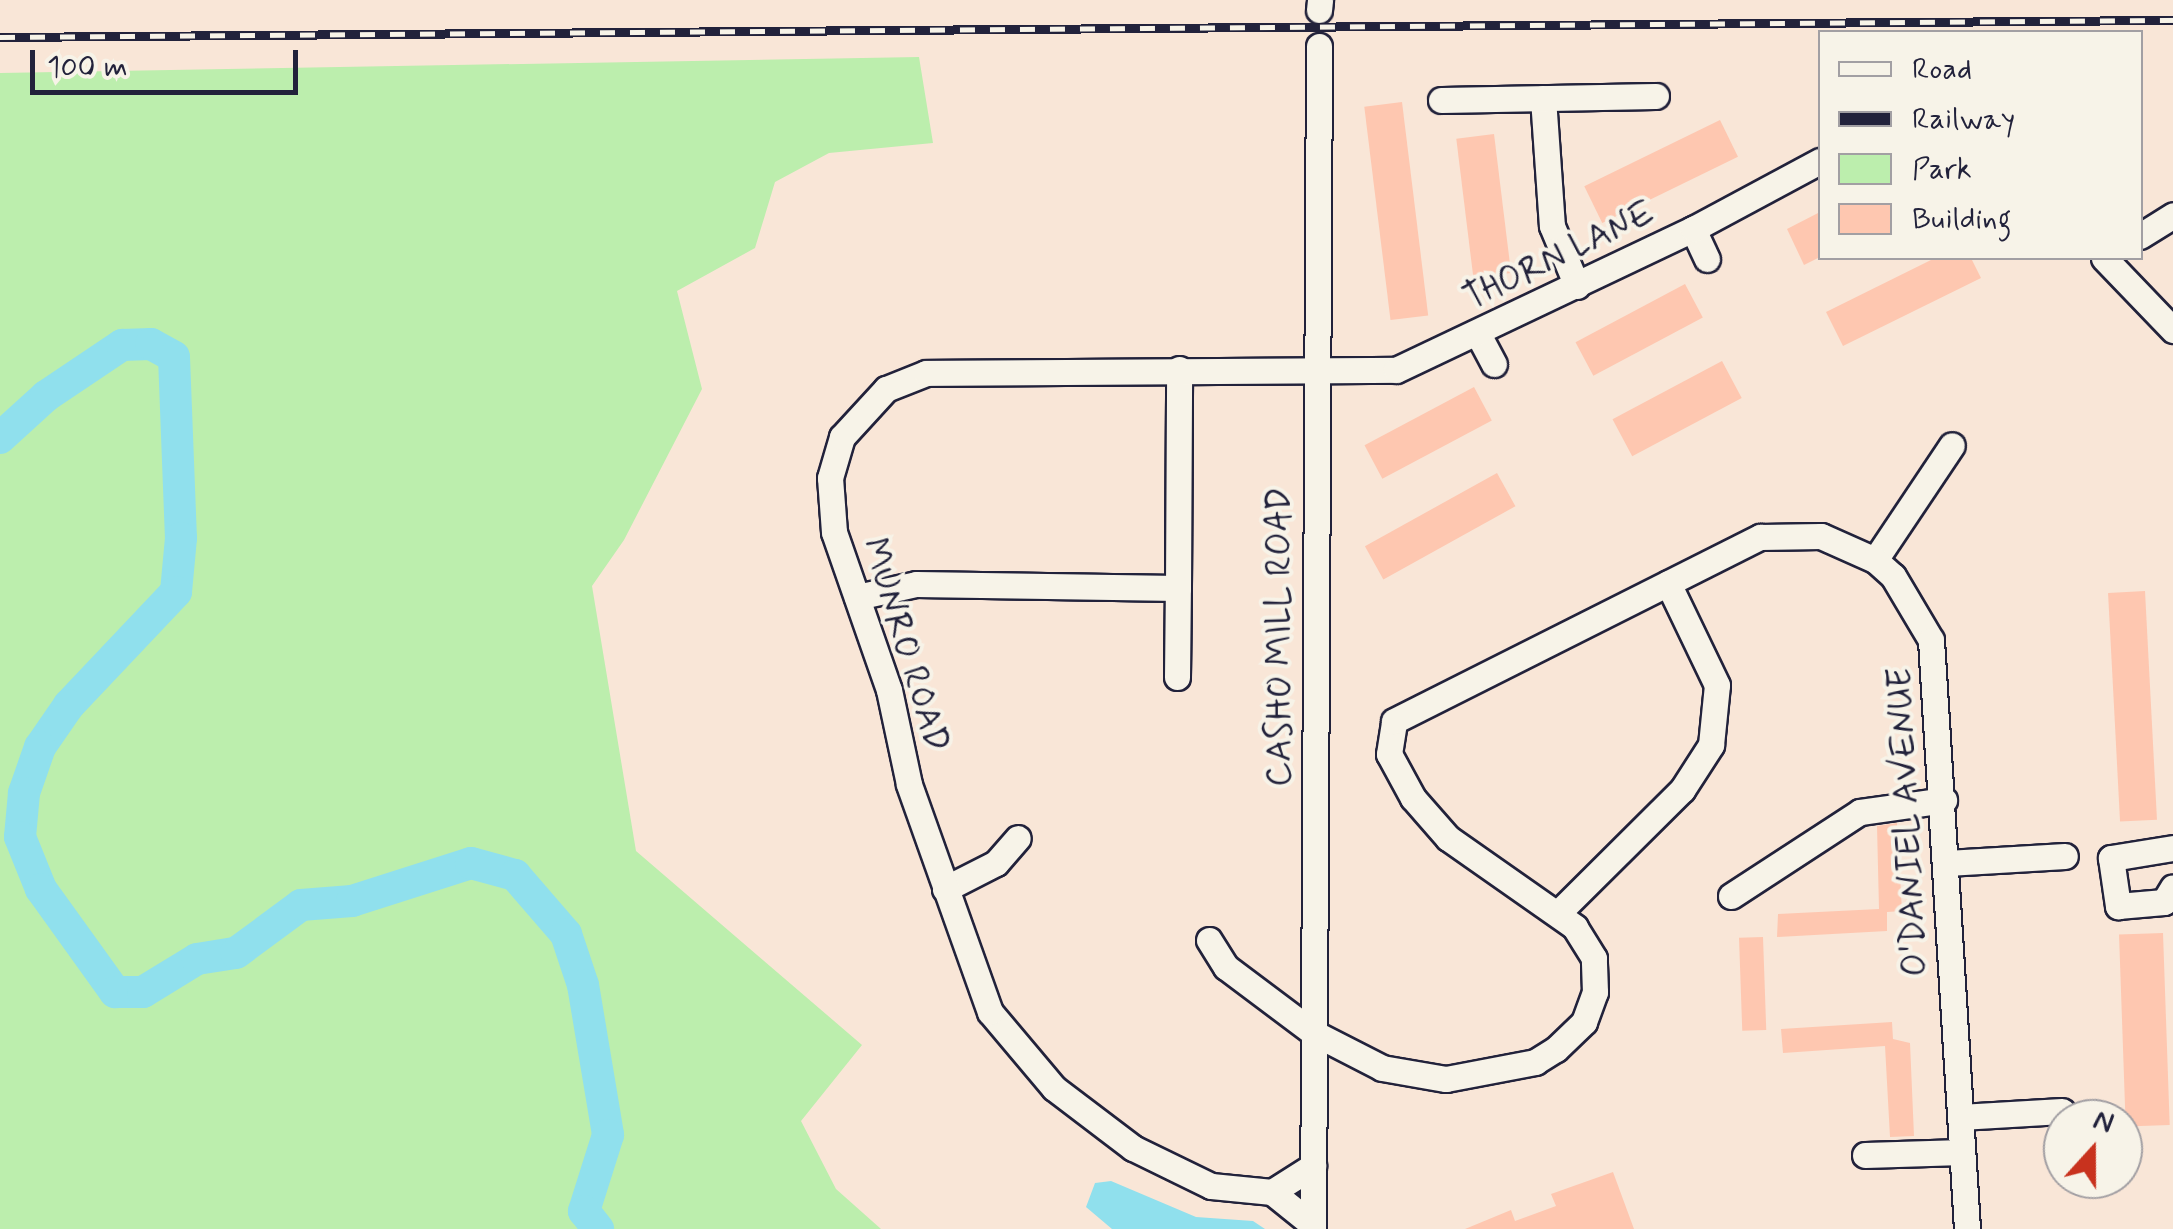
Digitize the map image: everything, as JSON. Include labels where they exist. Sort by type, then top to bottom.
[{"type":"street","name":"CASHO MILL ROAD","points":[[1312,1227],[1319,46]]},
{"type":"street","points":[[1441,100],[1656,96]]},
{"type":"street","points":[[1543,98],[1552,226],[1576,286]]},
{"type":"street","name":"THORN LANE","points":[[1315,369],[1396,370],[1694,229],[1818,162]]},
{"type":"street","points":[[2143,234],[2173,215]]},
{"type":"street","points":[[1694,229],[1707,259]]},
{"type":"street","points":[[2112,260],[2173,330]]},
{"type":"street","points":[[1478,334],[1494,364]]},
{"type":"street","points":[[1177,677],[1179,369]]},
{"type":"street","name":"MUNRO ROAD","points":[[1312,1227],[1272,1192],[1183,1176],[1132,1148],[1054,1088],[990,1012],[945,889],[834,532],[830,478],[842,438],[886,389],[952,370],[1315,369]]},
{"type":"street","points":[[1875,560],[1952,445]]},
{"type":"street","name":"O'DANIEL AVENUE","points":[[1558,912],[1448,838],[1413,798],[1387,739],[1394,720],[1415,705],[1760,536],[1821,536],[1875,560],[1907,592],[1931,640],[1944,800],[1967,1229]]},
{"type":"street","points":[[857,597],[948,583],[1178,588]]},
{"type":"street","points":[[1209,940],[1226,967],[1314,1033],[1382,1068],[1426,1078],[1535,1062],[1570,1040],[1595,992],[1594,958],[1558,912],[1682,790],[1710,745],[1717,685],[1668,583]]},
{"type":"street","points":[[1731,896],[1860,812],[1944,800]]},
{"type":"street","points":[[945,889],[996,863],[1018,838]]},
{"type":"street","points":[[2173,848],[2111,858],[2118,906],[2164,902],[2173,887]]},
{"type":"street","points":[[1947,863],[2066,856]]},
{"type":"street","points":[[1960,1117],[2043,1112]]},
{"type":"street","points":[[1865,1155],[1962,1152]]},
{"type":"street","points":[[1272,1192],[1313,1166]]},
{"type":"green space","points":[[919,57],[933,143],[829,153],[775,182],[755,248],[677,291],[702,389],[624,540],[592,586],[636,851],[862,1045],[801,1121],[836,1189],[881,1229],[0,1229],[0,73]]},
{"type":"water","points":[[1111,1181],[1196,1217],[1253,1221],[1265,1229],[1112,1229],[1086,1207],[1095,1183]]},
{"type":"building","points":[[1402,102],[1428,315],[1390,320],[1364,107]]},
{"type":"building","points":[[1720,120],[1738,157],[1602,223],[1584,186]]},
{"type":"building","points":[[1494,134],[1511,273],[1473,278],[1456,139]]},
{"type":"building","points":[[1818,213],[1818,258],[1804,265],[1787,229]]},
{"type":"building","points":[[1931,260],[1972,260],[1981,278],[1843,346],[1826,312]]},
{"type":"building","points":[[1685,284],[1703,318],[1593,376],[1576,342]]},
{"type":"building","points":[[1722,361],[1742,398],[1632,456],[1613,419]]},
{"type":"building","points":[[1474,387],[1492,421],[1382,479],[1365,445]]},
{"type":"building","points":[[1497,473],[1515,506],[1383,579],[1365,546]]},
{"type":"building","points":[[2145,591],[2157,820],[2120,822],[2108,593]]},
{"type":"building","points":[[1897,823],[1902,911],[1887,912],[1887,931],[1777,937],[1778,914],[1879,909],[1877,826]]},
{"type":"building","points":[[2163,933],[2170,1125],[2143,1126],[2143,1099],[2125,1099],[2119,935]]},
{"type":"building","points":[[1763,937],[1766,1030],[1742,1031],[1739,938]]},
{"type":"building","points":[[1892,1022],[1893,1039],[1910,1043],[1914,1136],[1890,1137],[1885,1046],[1783,1053],[1781,1029]]},
{"type":"building","points":[[1613,1172],[1634,1229],[1465,1229],[1511,1210],[1515,1221],[1556,1206],[1551,1194]]},
{"type":"waterway","points":[[0,438],[46,396],[122,345],[151,344],[174,357],[181,538],[176,592],[69,705],[40,747],[24,793],[20,837],[41,889],[115,992],[143,992],[197,959],[236,953],[301,905],[352,901],[471,863],[515,875],[566,934],[583,985],[608,1135],[584,1211],[598,1229]]},
{"type":"railway","points":[[0,37],[2173,20]]}]
